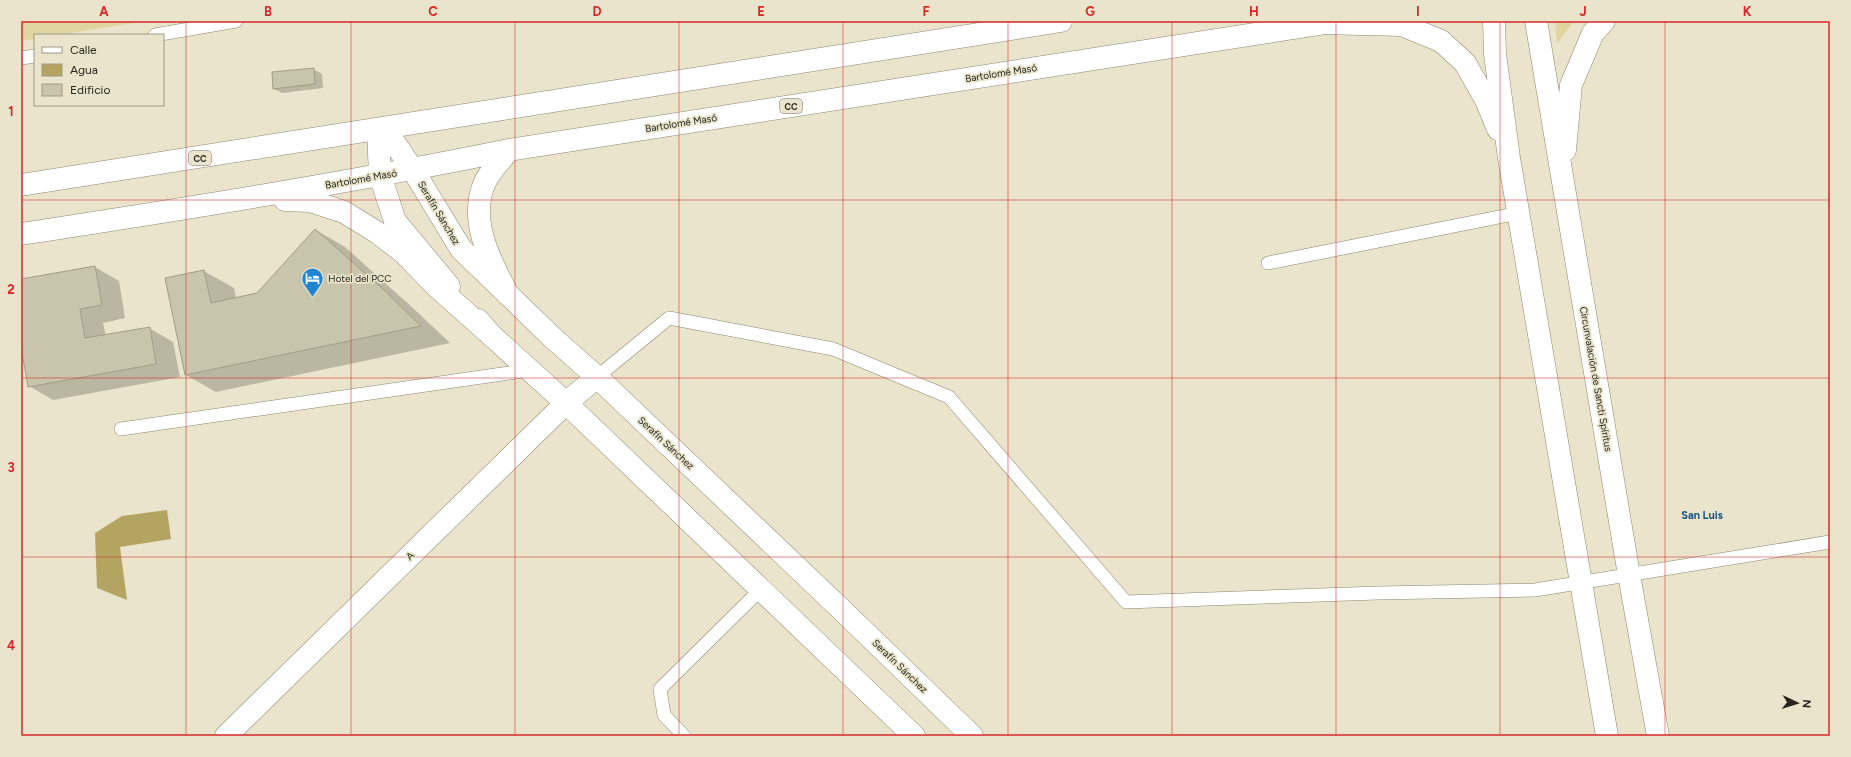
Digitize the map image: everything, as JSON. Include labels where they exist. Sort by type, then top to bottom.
[{"type":"main road","name":"CC","points":[[21,185],[382,129],[672,81],[1061,21]]},
{"type":"main road","name":"Bartolomé Masó","points":[[21,234],[241,200],[413,170],[509,150],[1342,21]]},
{"type":"main road","points":[[1494,21],[1495,54],[1509,158],[1607,736]]},
{"type":"main road","name":"Circunvalación de Sancti Spíritus","points":[[1536,21],[1629,575],[1658,736]]},
{"type":"main road","points":[[1569,221],[1565,155],[1571,85],[1593,33],[1604,21]]},
{"type":"main road","points":[[1320,24],[1402,26],[1441,41],[1465,62],[1486,100],[1509,158]]},
{"type":"main road","name":"Serafín Sánchez","points":[[382,129],[413,170],[461,249],[554,340],[597,377],[839,606],[972,736]]},
{"type":"main road","points":[[382,129],[380,175],[395,221],[491,335]]},
{"type":"main road","points":[[507,293],[492,264],[482,237],[479,202],[485,181],[509,150]]},
{"type":"main road","points":[[241,200],[310,201],[344,212],[378,233],[404,253],[437,287],[566,403],[914,736]]},
{"type":"main road","name":"A","points":[[226,736],[566,403],[597,377]]},
{"type":"lane","points":[[161,34],[236,21]]},
{"type":"lane","points":[[21,58],[34,56]]},
{"type":"lane","points":[[1268,263],[1519,213]]},
{"type":"lane","points":[[597,377],[669,318],[833,349],[949,397],[1126,602],[1378,593],[1534,590],[1830,542]]},
{"type":"lane","points":[[121,429],[530,370]]},
{"type":"lane","points":[[684,736],[664,715],[660,689],[761,589]]},
{"type":"shaded area","points":[[21,21],[146,21],[64,34],[34,34],[34,39],[21,41]]},
{"type":"shaded area","points":[[1555,21],[1574,21],[1557,44]]},
{"type":"water","points":[[167,510],[171,539],[120,547],[127,600],[97,588],[95,533],[122,516]]},
{"type":"building","points":[[314,68],[315,84],[273,89],[272,72]]},
{"type":"building","name":"Hotel del PCC","points":[[315,229],[383,289],[421,326],[185,375],[165,278],[204,270],[211,303],[257,293]]},
{"type":"building","points":[[95,266],[102,305],[80,309],[85,338],[150,327],[156,364],[28,387],[21,347],[21,279]]},
{"type":"place","name":"Hotel del PCC","points":[[313,298]]},
{"type":"district","name":"San Luis","points":[[1702,515]]}]
